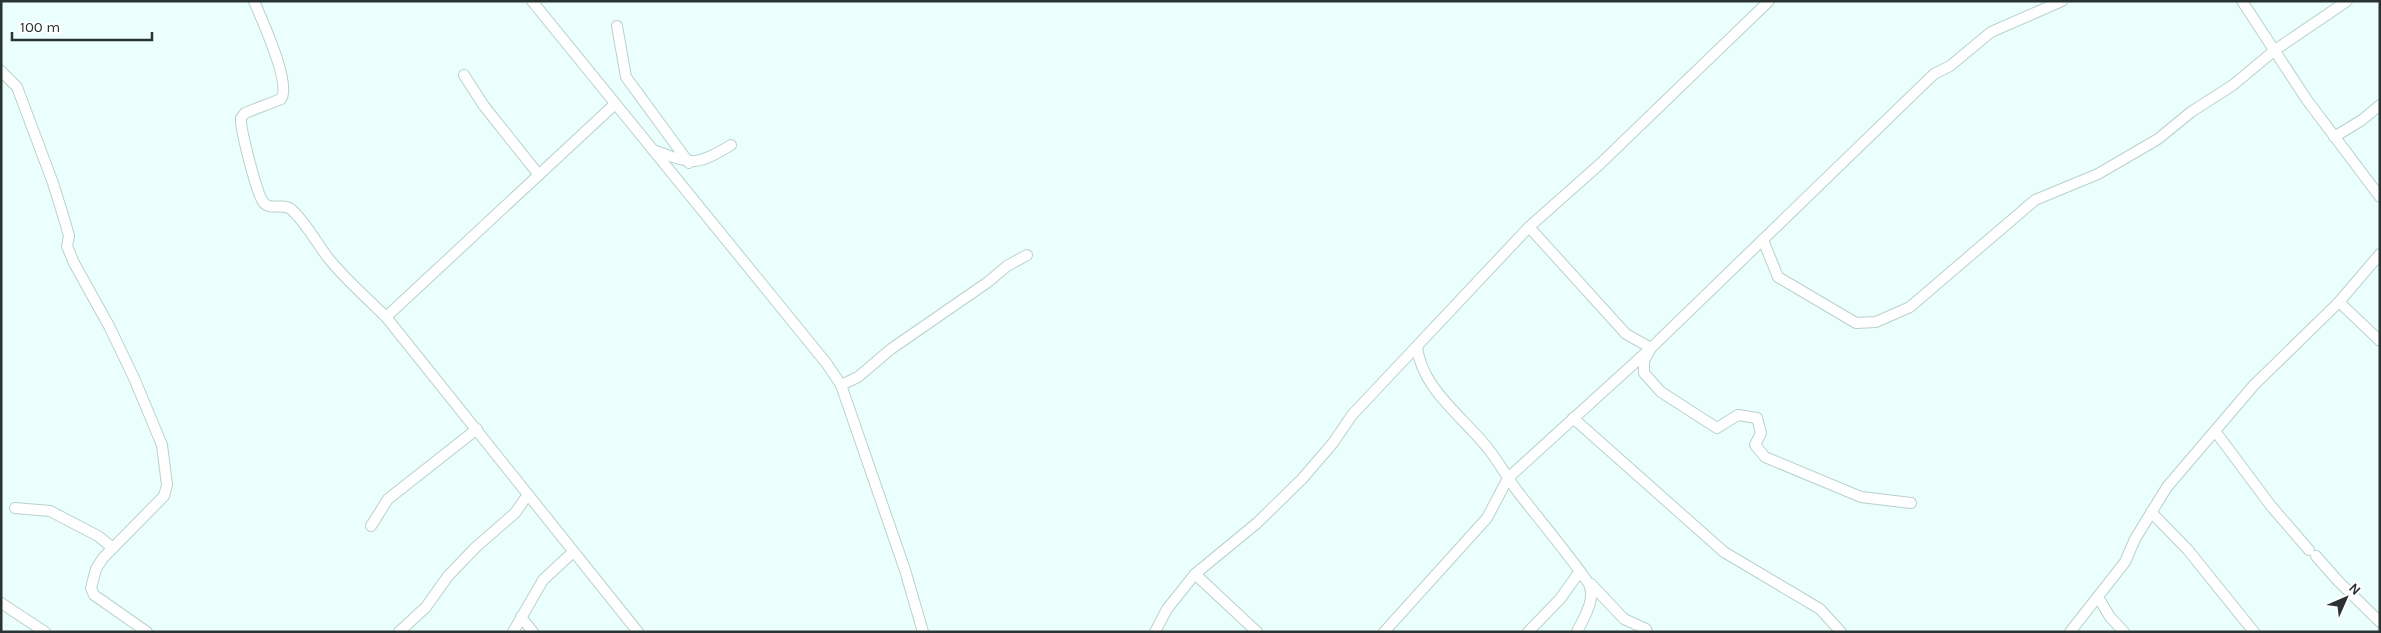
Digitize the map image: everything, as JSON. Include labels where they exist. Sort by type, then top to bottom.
[{"type":"street","points":[[254,1],[280,68],[285,91],[282,98],[245,113],[241,118],[242,133],[264,203],[268,206],[281,205],[292,210],[330,261],[386,317],[638,632]]},
{"type":"street","points":[[532,1],[827,364],[841,384],[905,570],[923,632]]},
{"type":"street","points":[[1155,632],[1167,608],[1195,574],[1257,523],[1302,480],[1333,443],[1352,415],[1529,228],[1575,187],[1769,1]]},
{"type":"street","points":[[1384,632],[1487,518],[1508,478],[1764,240],[1934,74],[1950,66],[1991,32],[2062,1]]},
{"type":"street","points":[[2242,1],[2276,50],[2307,100],[2380,197]]},
{"type":"street","points":[[1764,240],[1778,277],[1856,323],[1876,322],[1910,307],[2035,200],[2098,174],[2158,139],[2191,112],[2233,85],[2276,50],[2347,1]]},
{"type":"street","points":[[617,26],[626,77],[689,163]]},
{"type":"street","points":[[1,71],[17,87],[58,200],[69,236],[67,246],[74,263],[113,335],[162,445],[167,485],[164,496],[113,548],[96,569],[91,590],[94,595],[148,632]]},
{"type":"street","points":[[464,75],[484,106],[539,175]]},
{"type":"street","points":[[386,317],[615,104]]},
{"type":"street","points":[[2334,137],[2380,105]]},
{"type":"street","points":[[652,149],[689,163],[708,159],[731,145]]},
{"type":"street","points":[[1529,228],[1626,334],[1650,348]]},
{"type":"street","points":[[2070,632],[2125,562],[2151,512],[2167,487],[2266,371],[2339,302],[2380,254]]},
{"type":"street","points":[[841,384],[858,377],[891,349],[988,282],[1007,266],[1027,255]]},
{"type":"street","points":[[2339,302],[2380,341]]},
{"type":"street","points":[[1417,347],[1419,363],[1429,381],[1474,431],[1582,575],[1624,619],[1646,629],[1646,632]]},
{"type":"street","points":[[1650,348],[1644,361],[1644,373],[1656,388],[1717,428],[1738,415],[1757,418],[1761,434],[1755,445],[1765,457],[1861,497],[1911,504]]},
{"type":"street","points":[[1404,360],[1419,363]]},
{"type":"street","points":[[1573,418],[1724,552],[1820,609],[1841,632]]},
{"type":"street","points":[[371,526],[388,499],[477,430]]},
{"type":"street","points":[[2215,431],[2271,506],[2338,581],[2380,622]]},
{"type":"street","points":[[399,632],[426,607],[448,576],[476,547],[515,513],[528,496]]},
{"type":"street","points":[[15,508],[50,510],[98,536],[113,548]]},
{"type":"street","points":[[2151,512],[2188,550],[2254,632]]},
{"type":"street","points":[[513,632],[544,580],[573,552]]},
{"type":"street","points":[[1195,574],[1257,632]]},
{"type":"street","points":[[1528,632],[1582,575]]},
{"type":"street","points":[[1576,632],[1591,601],[1592,593],[1582,575]]},
{"type":"street","points":[[2098,597],[2110,617],[2124,632]]},
{"type":"street","points":[[1,604],[45,632]]},
{"type":"street","points":[[521,617],[533,632]]}]
